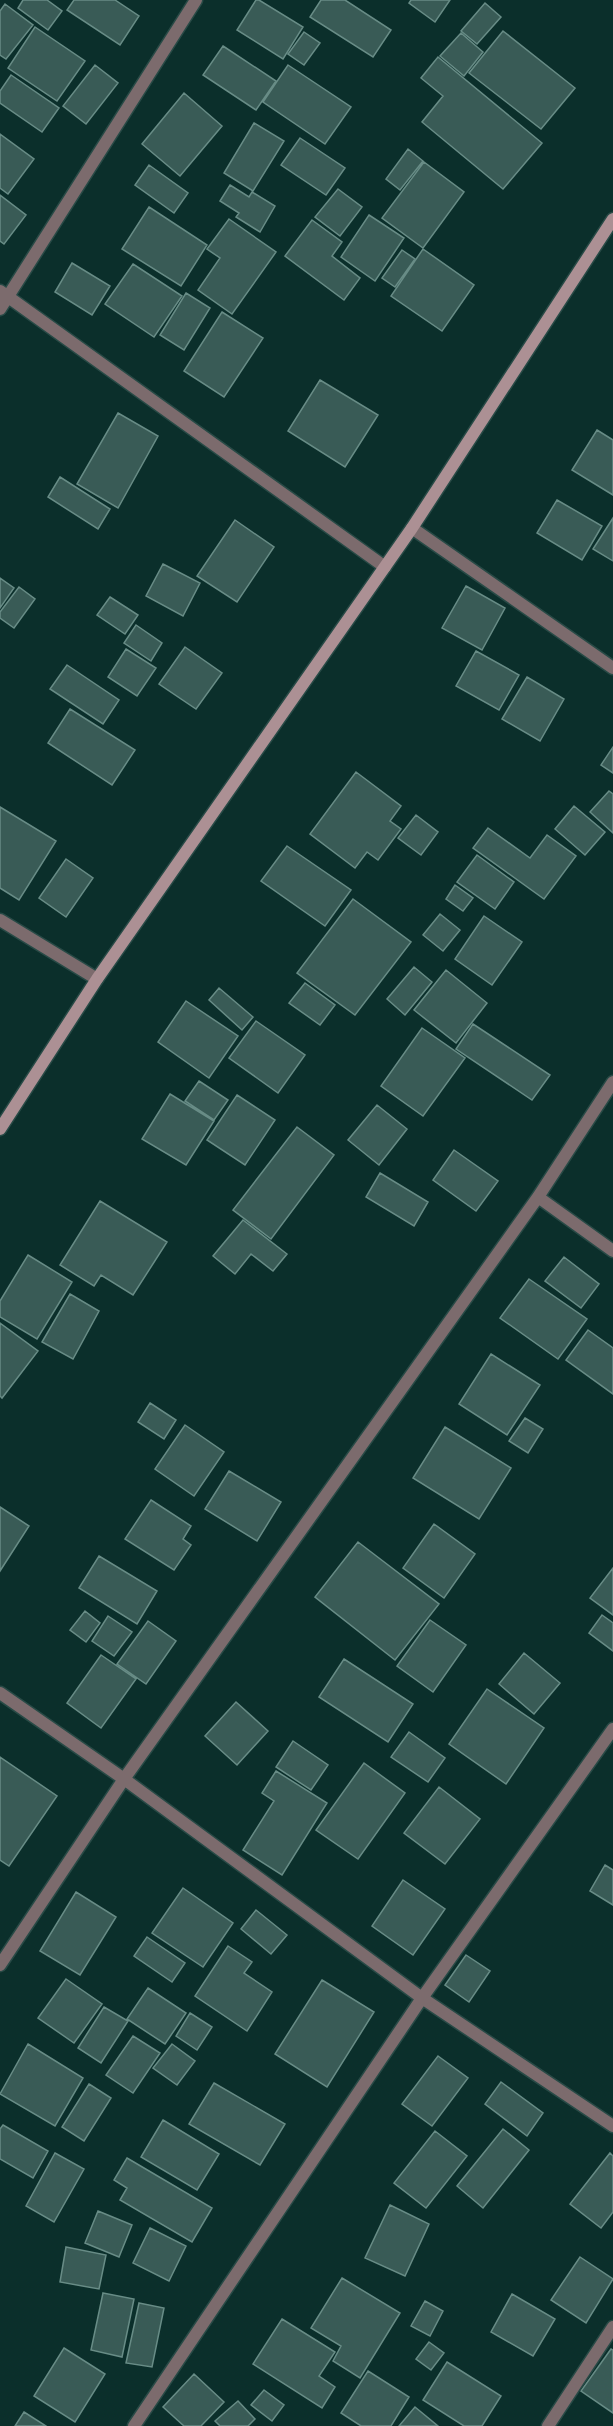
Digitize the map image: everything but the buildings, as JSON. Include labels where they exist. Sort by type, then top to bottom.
[{"type":"street","points":[[0,309],[4,294],[196,0]]},
{"type":"street","points":[[0,1129],[98,979],[412,528],[613,219]]},
{"type":"street","points":[[4,294],[385,567]]},
{"type":"street","points":[[412,528],[613,668]]},
{"type":"street","points":[[0,920],[98,979]]},
{"type":"street","points":[[0,1965],[124,1779],[538,1197],[613,1082]]},
{"type":"street","points":[[538,1197],[613,1251]]},
{"type":"street","points":[[0,1693],[124,1779],[422,1998],[613,2126]]},
{"type":"street","points":[[134,2426],[422,1998],[613,1729]]},
{"type":"street","points":[[548,2426],[613,2327]]}]
